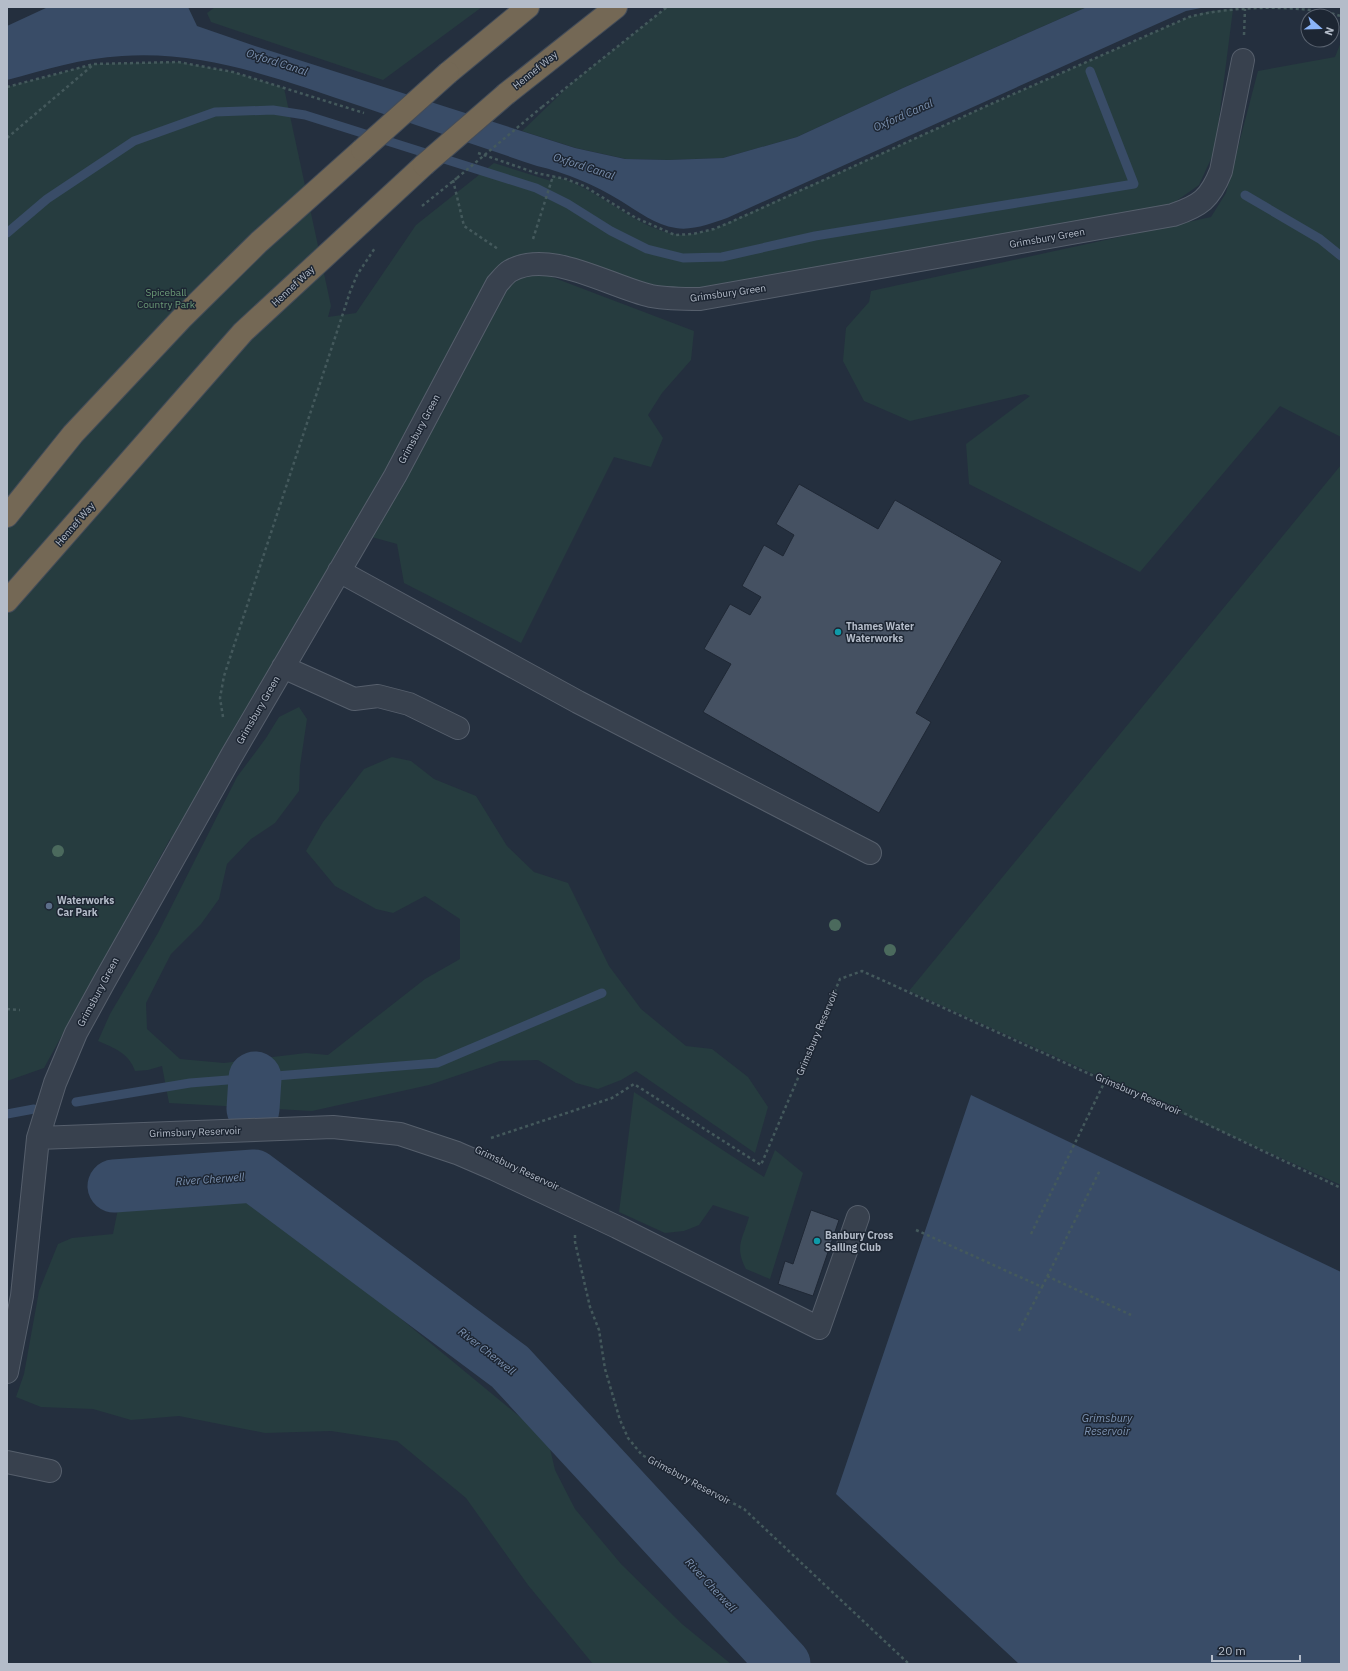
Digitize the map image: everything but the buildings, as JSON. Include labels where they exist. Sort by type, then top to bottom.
[{"type":"highway","points":[[7,516],[73,434],[181,319],[259,242],[448,74],[528,7]]},
{"type":"highway","name":"Hennef Way","points":[[7,601],[243,332],[424,165],[506,94],[616,7]]},
{"type":"street","name":"Grimsbury Green","points":[[7,1372],[22,1296],[38,1144],[55,1083],[76,1033],[107,975],[232,755],[395,476],[497,284],[509,272],[524,265],[542,263],[563,266],[618,286],[652,296],[674,299],[700,299],[1173,215],[1202,202],[1216,183],[1221,171],[1243,60]]},
{"type":"street","points":[[339,571],[578,702],[870,853]]},
{"type":"street","points":[[283,667],[354,699],[378,696],[408,704],[458,728]]},
{"type":"street","name":"Grimsbury Reservoir","points":[[38,1144],[333,1127],[400,1134],[457,1153],[577,1208],[819,1328],[858,1217]]},
{"type":"street","points":[[7,1462],[50,1471]]},
{"type":"path","points":[[419,208],[542,106],[668,7]]},
{"type":"path","points":[[714,229],[1189,17],[1233,9],[1281,8],[1341,16]]},
{"type":"path","points":[[7,138],[94,64]]},
{"type":"path","points":[[453,180],[464,226],[524,265],[553,176]]},
{"type":"path","points":[[232,755],[221,710],[220,698],[224,676],[350,292],[357,275],[378,245]]},
{"type":"path","name":"Grimsbury Reservoir","points":[[489,1138],[612,1098],[634,1084],[761,1165],[840,979],[862,971],[1104,1081],[1158,1101],[1341,1188]]},
{"type":"path","points":[[7,1009],[20,1010]]},
{"type":"path","points":[[1031,1234],[1104,1081]]},
{"type":"path","points":[[1019,1331],[1100,1170]]},
{"type":"path","name":"Grimsbury Reservoir","points":[[577,1208],[575,1242],[590,1307],[599,1330],[605,1369],[620,1420],[628,1438],[642,1455],[744,1509],[909,1664]]},
{"type":"path","points":[[916,1230],[1042,1287]]},
{"type":"path","points":[[1046,1276],[1131,1315]]},
{"type":"green space","points":[[215,7],[482,7],[383,80],[211,22],[207,13]]},
{"type":"green space","points":[[667,7],[1087,7],[903,88],[797,137],[723,158],[668,160],[626,159],[576,148],[522,131],[573,82]]},
{"type":"green space","name":"Spiceball Country Park","points":[[1233,9],[1215,150],[1199,185],[1165,209],[718,288],[670,292],[536,271],[694,331],[691,360],[662,393],[648,415],[663,438],[651,467],[614,457],[521,643],[404,583],[397,544],[350,531],[176,840],[170,839],[44,1068],[7,1081],[7,87],[94,64],[178,62],[233,72],[284,88],[331,306],[328,317],[356,313],[416,225],[494,163],[551,181],[553,176],[569,181],[584,188],[628,215],[658,230],[679,235],[699,233],[714,229],[1000,100],[1189,17],[1210,11]]},
{"type":"green space","points":[[1341,42],[1341,437],[1280,406],[1140,572],[969,484],[966,444],[1030,396],[1025,394],[910,421],[864,401],[843,361],[846,328],[869,302],[871,291],[1211,217],[1226,193],[1258,71],[1335,57],[1339,48],[1340,48]]},
{"type":"green space","points":[[1341,465],[1341,1185],[909,991]]},
{"type":"green space","points":[[299,707],[307,719],[300,766],[299,791],[275,823],[251,839],[227,864],[219,899],[201,924],[171,954],[146,1003],[147,1029],[180,1059],[224,1063],[306,1053],[328,1055],[425,979],[460,959],[460,919],[425,896],[393,913],[376,909],[335,886],[306,851],[323,822],[364,769],[392,757],[411,761],[434,779],[476,796],[507,846],[534,872],[568,883],[609,966],[641,1009],[686,1046],[712,1049],[748,1077],[768,1107],[755,1153],[636,1071],[621,1080],[598,1089],[576,1083],[538,1060],[500,1061],[429,1085],[312,1111],[169,1103],[162,1066],[148,1070],[135,1071],[125,1055],[98,1041],[110,1014],[158,933],[237,777],[266,738],[279,717]]},
{"type":"green space","points":[[634,1092],[764,1177],[775,1150],[803,1173],[770,1279],[746,1269],[742,1261],[740,1248],[749,1217],[713,1205],[699,1225],[684,1231],[665,1233],[619,1212]]},
{"type":"green space","points":[[245,1190],[548,1440],[555,1470],[575,1509],[621,1564],[682,1624],[731,1664],[593,1664],[528,1585],[466,1498],[397,1441],[331,1431],[265,1433],[179,1416],[131,1420],[93,1409],[41,1407],[16,1397],[24,1374],[39,1291],[58,1244],[72,1238],[113,1234],[119,1204]]},
{"type":"water","name":"Oxford Canal","points":[[48,7],[188,7],[197,26],[255,46],[575,148],[625,159],[668,160],[723,158],[797,137],[903,88],[1087,7],[1206,7],[1186,11],[727,218],[702,226],[682,229],[654,221],[611,195],[570,176],[302,86],[213,62],[153,55],[107,57],[64,65],[7,80],[7,26]]},
{"type":"water","name":"Grimsbury Reservoir","points":[[971,1095],[1341,1272],[1341,1664],[1019,1664],[836,1494]]},
{"type":"waterway","points":[[7,233],[47,199],[134,141],[215,112],[273,110],[305,115],[536,188],[568,204],[611,231],[647,249],[683,258],[722,257],[815,236],[1134,184],[1090,71]]},
{"type":"waterway","points":[[1245,195],[1320,239],[1341,256]]},
{"type":"waterway","points":[[76,1102],[190,1083],[437,1063],[602,993]]},
{"type":"waterway","points":[[253,1109],[255,1078]]},
{"type":"waterway","points":[[7,1114],[34,1109]]},
{"type":"waterway","name":"River Cherwell","points":[[114,1186],[254,1176],[510,1367],[784,1664]]},
{"type":"place","name":"Thames Water Waterworks","points":[[838,632]]},
{"type":"place","name":"Waterworks Car Park","points":[[49,906]]},
{"type":"place","name":"Banbury Cross Sailing Club","points":[[817,1241]]}]
